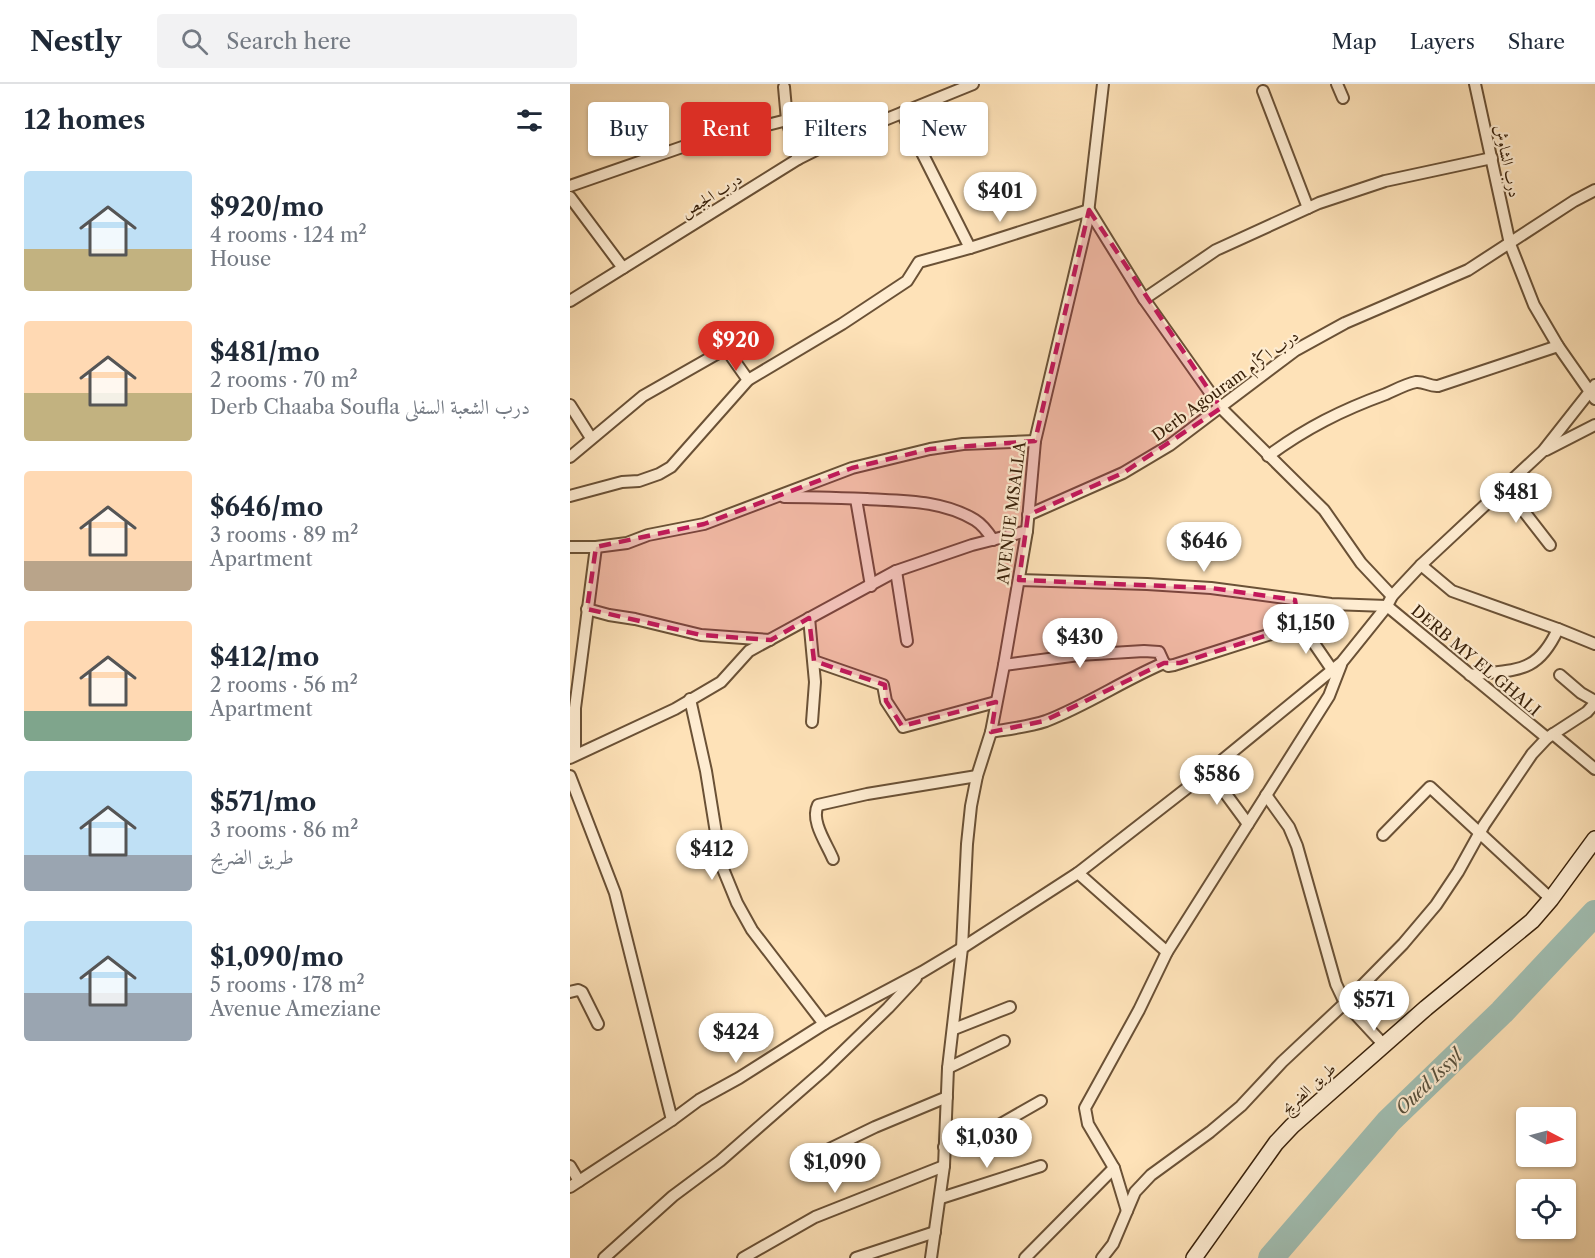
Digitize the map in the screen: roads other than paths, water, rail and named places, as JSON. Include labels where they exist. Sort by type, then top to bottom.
[{"type":"street","name":"درب الجبص","points":[[927,102],[973,84]]},
{"type":"street","name":"AVENUE MSALLA","points":[[931,1258],[944,1166],[948,1068],[962,948],[971,806],[990,732],[1019,580],[1027,531],[1035,441],[1089,210],[1103,84]]},
{"type":"street","points":[[1337,84],[1343,98]]},
{"type":"street","name":"درب الشاوش","points":[[1475,84],[1510,244],[1534,305],[1558,346],[1593,392]]},
{"type":"street","points":[[784,87],[785,102]]},
{"type":"street","points":[[1263,91],[1308,208]]},
{"type":"street","name":"درب الجبص","points":[[570,301],[798,159],[840,138],[900,113]]},
{"type":"street","points":[[570,186],[688,145],[783,121]]},
{"type":"street","points":[[924,156],[970,248]]},
{"type":"street","points":[[1144,299],[1216,250],[1308,208],[1385,181],[1492,158]]},
{"type":"street","name":"Derb Agouram درب اڭرام","points":[[1028,515],[1123,474],[1170,445],[1271,368],[1320,336],[1468,270],[1574,201],[1595,190]]},
{"type":"street","points":[[570,197],[623,268]]},
{"type":"street","points":[[570,496],[622,482],[639,481],[671,466],[748,380],[842,324],[907,281],[919,262],[1089,210]]},
{"type":"street","name":"DERB MY EL GHALI","points":[[1089,210],[1144,299],[1221,408],[1324,510],[1389,601],[1470,675],[1595,770]]},
{"type":"street","points":[[1268,456],[1292,438],[1330,416],[1416,382],[1433,387],[1438,386],[1558,346]]},
{"type":"street","points":[[570,457],[643,396],[722,351],[729,353],[748,380]]},
{"type":"street","points":[[1127,1211],[1114,1168],[1088,1124],[1085,1108],[1139,1010],[1167,952],[1329,696],[1335,673],[1342,662],[1389,601],[1421,565],[1543,452],[1593,392]]},
{"type":"street","points":[[570,405],[591,438]]},
{"type":"street","points":[[1543,452],[1595,425]]},
{"type":"street","points":[[570,547],[596,547],[627,543],[648,535],[704,524],[852,468],[930,449],[963,444],[1035,441]]},
{"type":"street","points":[[1505,487],[1550,545]]},
{"type":"street","points":[[777,497],[935,504],[976,520],[993,540]]},
{"type":"street","points":[[856,499],[871,586]]},
{"type":"street","points":[[596,547],[575,708],[572,757],[675,709],[721,682],[749,651],[896,571],[972,545],[1027,531]]},
{"type":"street","points":[[1421,565],[1452,591],[1595,644]]},
{"type":"street","points":[[896,571],[907,641]]},
{"type":"street","points":[[1019,580],[1211,588],[1296,600],[1389,601]]},
{"type":"street","points":[[1296,600],[1298,620],[1335,673]]},
{"type":"street","points":[[587,609],[701,635],[771,640]]},
{"type":"street","points":[[809,618],[814,661],[812,722]]},
{"type":"street","points":[[1004,665],[1079,655],[1155,651],[1159,652],[1164,663],[1171,666],[1274,633],[1298,620]]},
{"type":"street","points":[[1470,675],[1510,670],[1533,663],[1543,656],[1558,629]]},
{"type":"street","points":[[814,661],[883,685],[886,701],[903,727],[996,702]]},
{"type":"street","points":[[990,732],[1044,721],[1096,698],[1164,663]]},
{"type":"street","points":[[570,1166],[574,1184],[699,1100],[739,1078],[824,1024],[962,948],[1078,873],[1335,673]]},
{"type":"street","points":[[1102,1258],[1113,1245],[1135,1192],[1151,1175],[1241,1106],[1281,1062],[1345,1003],[1403,944],[1436,905],[1532,754],[1550,736],[1587,712],[1595,702],[1560,675]]},
{"type":"street","points":[[690,699],[706,771],[721,864],[737,903],[752,930],[824,1024]]},
{"type":"street","points":[[1209,771],[1248,824]]},
{"type":"street","points":[[570,776],[615,893],[672,1120]]},
{"type":"street","points":[[833,859],[817,824],[818,805],[857,796],[977,776]]},
{"type":"street","points":[[1383,835],[1430,787],[1551,899]]},
{"type":"street","points":[[1266,795],[1289,827],[1297,846],[1336,984],[1345,1003],[1384,1045]]},
{"type":"street","name":"طريق الضريح","points":[[1194,1258],[1276,1143],[1292,1126],[1384,1045],[1532,921],[1595,839]]},
{"type":"street","points":[[1078,873],[1167,952]]},
{"type":"street","points":[[604,1258],[673,1196],[720,1161],[825,1069],[922,972]]},
{"type":"street","points":[[570,992],[578,990],[582,992],[598,1024]]},
{"type":"street","points":[[954,1029],[1010,1007]]},
{"type":"street","points":[[948,1068],[1004,1041]]},
{"type":"street","points":[[815,1156],[875,1127],[947,1097]]},
{"type":"street","points":[[944,1147],[992,1129],[1041,1101]]},
{"type":"street","points":[[743,1258],[814,1217],[944,1166]]},
{"type":"street","points":[[940,1198],[1041,1166]]},
{"type":"street","points":[[1025,1258],[1114,1168]]},
{"type":"street","points":[[856,1258],[935,1232]]},
{"type":"waterway","name":"Oued Issyl","points":[[1271,1258],[1389,1121],[1502,1012],[1595,913]]}]
